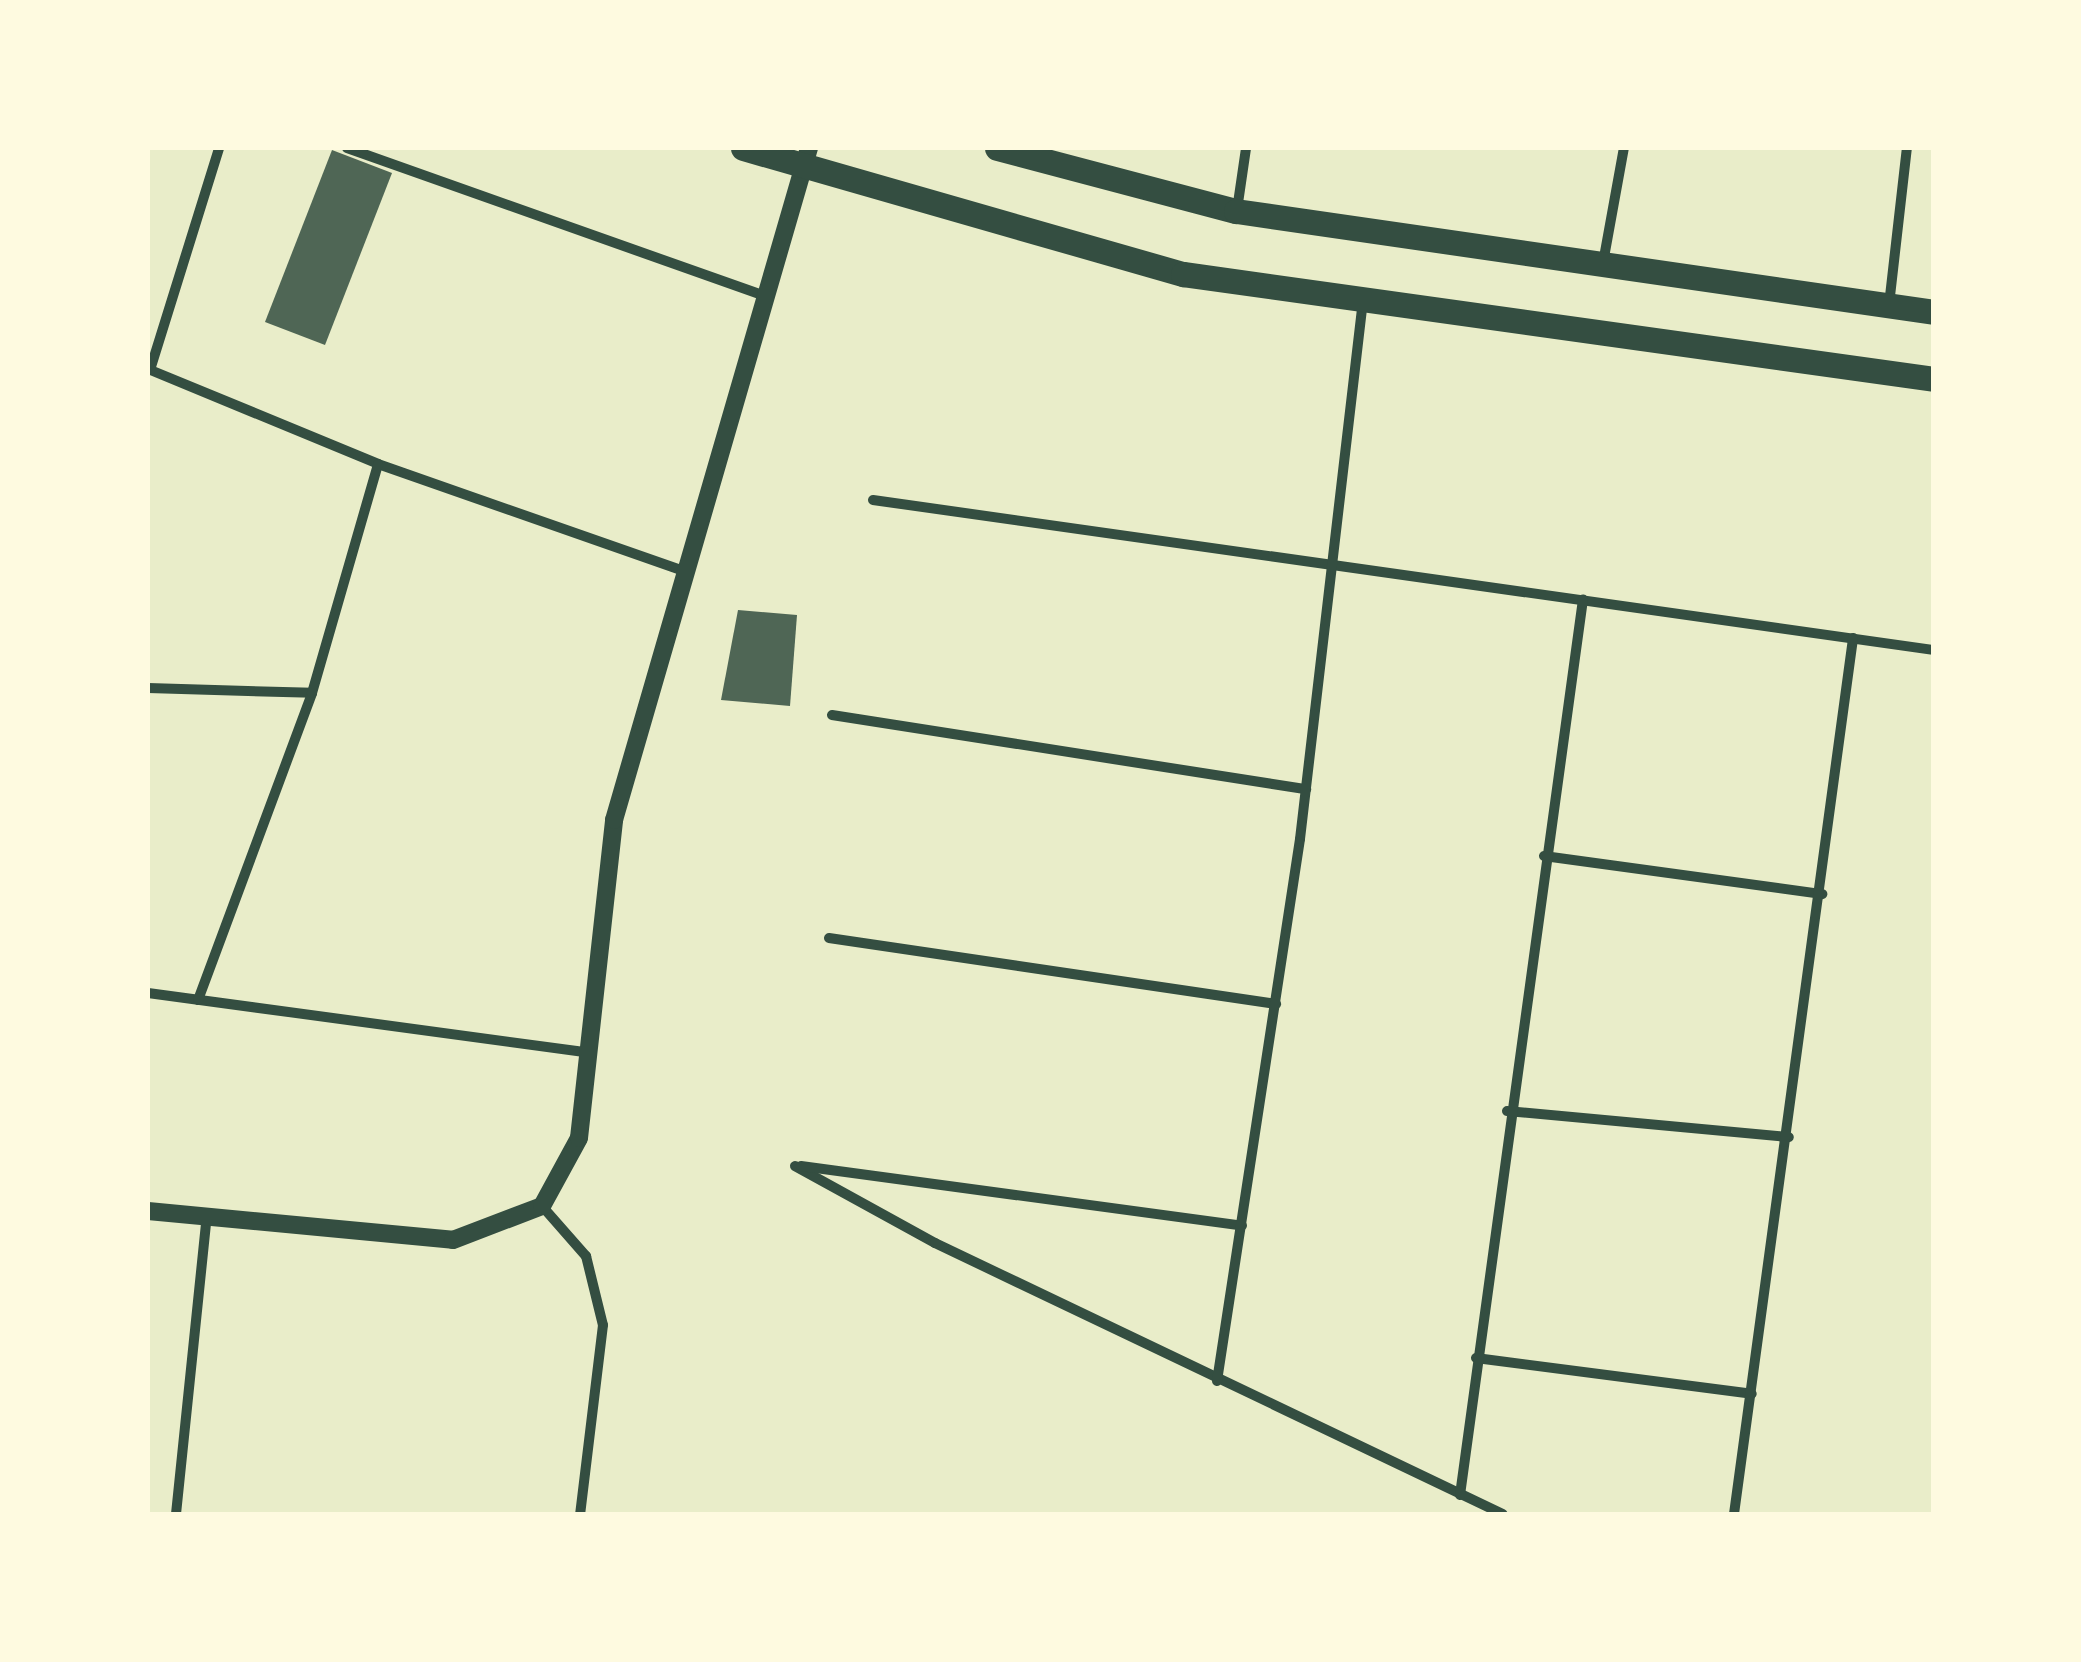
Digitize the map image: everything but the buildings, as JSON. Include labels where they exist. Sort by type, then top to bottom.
[{"type":"main road","points":[[743,148],[806,159],[1183,274],[1934,379]]},
{"type":"main road","points":[[1008,149],[1236,211],[1934,312]]},
{"type":"street","points":[[219,148],[149,369],[378,464],[684,571]]},
{"type":"street","points":[[347,148],[764,296]]},
{"type":"street","points":[[1236,211],[1246,148]]},
{"type":"street","points":[[1603,263],[1624,148]]},
{"type":"street","points":[[1890,305],[1908,148]]},
{"type":"street","points":[[148,1210],[453,1240],[542,1206],[579,1138],[614,820],[806,159]]},
{"type":"street","points":[[1218,1381],[1306,790],[1363,298]]},
{"type":"street","points":[[198,1000],[312,693],[378,464]]},
{"type":"street","points":[[873,500],[1934,650]]},
{"type":"street","points":[[1460,1494],[1507,1111],[1583,599]]},
{"type":"street","points":[[1734,1514],[1790,1137],[1853,638]]},
{"type":"street","points":[[148,688],[312,693]]},
{"type":"street","points":[[832,715],[1306,790]]},
{"type":"street","points":[[1544,856],[1822,894]]},
{"type":"street","points":[[828,938],[1276,1004]]},
{"type":"street","points":[[148,993],[586,1052]]},
{"type":"street","points":[[1507,1111],[1790,1137]]},
{"type":"street","points":[[1242,1226],[794,1166],[1218,1381],[1503,1514]]},
{"type":"street","points":[[542,1206],[586,1256],[603,1325],[580,1514]]},
{"type":"street","points":[[176,1514],[207,1216]]},
{"type":"street","points":[[1476,1358],[1752,1394]]}]
